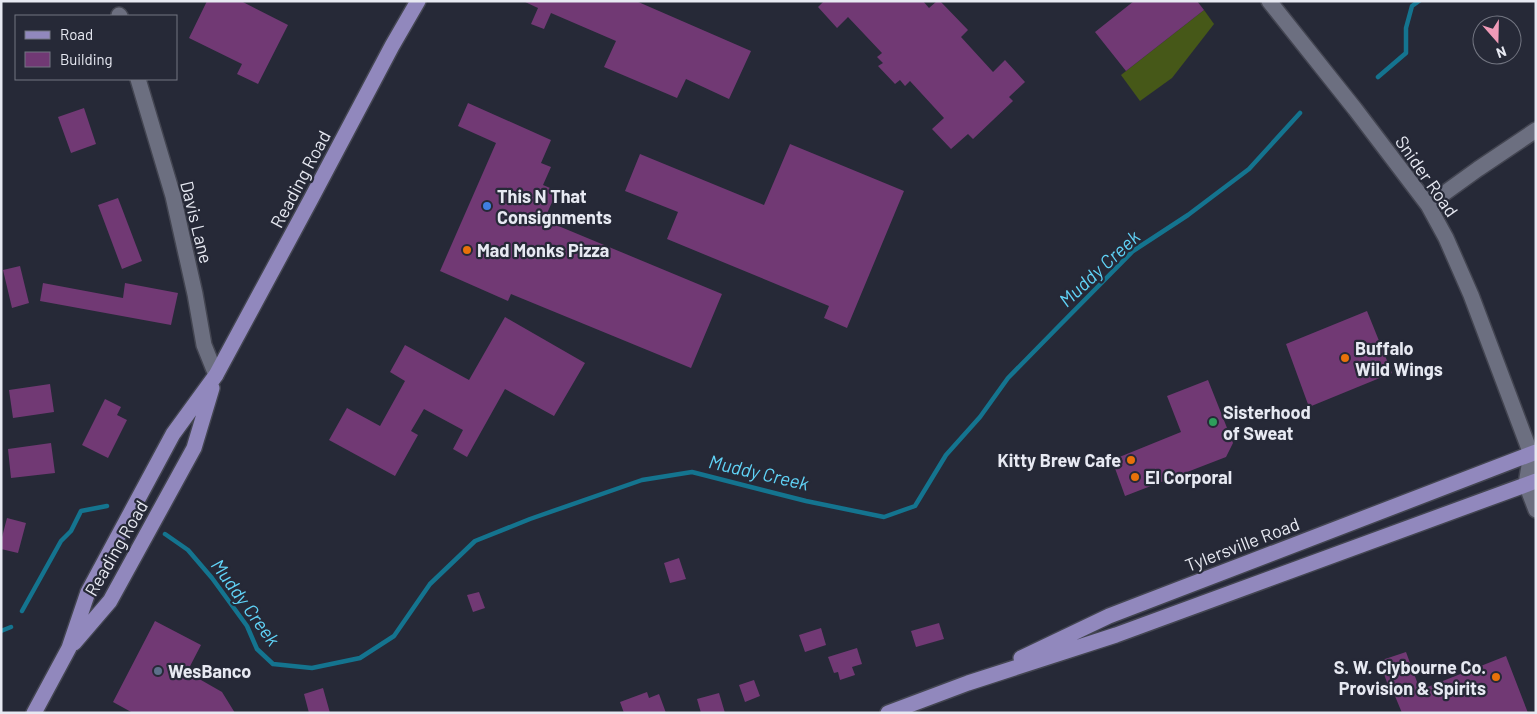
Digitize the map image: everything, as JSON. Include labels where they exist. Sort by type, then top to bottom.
[{"type":"main road","name":"Reading Road","points":[[34,713],[69,648],[88,592],[173,434],[216,375],[418,1]]},
{"type":"main road","name":"Reading Road","points":[[69,648],[110,601],[194,448],[216,375]]},
{"type":"main road","name":"Tylersville Road","points":[[968,683],[1109,616],[1534,456]]},
{"type":"main road","name":"Tylersville Road","points":[[888,713],[968,683],[1116,635],[1531,483]]},
{"type":"street","name":"Snider Road","points":[[1269,1],[1428,205],[1446,238],[1471,295],[1534,456]]},
{"type":"street","name":"Davis Lane","points":[[138,80],[173,196],[195,294],[204,345],[216,375]]},
{"type":"street","points":[[1428,205],[1536,130]]},
{"type":"street","points":[[1534,456],[1531,483],[1536,510]]},
{"type":"green space","points":[[1204,10],[1214,24],[1172,78],[1140,101],[1121,75]]},
{"type":"building","points":[[207,1],[241,1],[288,25],[258,84],[237,74],[242,64],[189,38]]},
{"type":"building","points":[[523,1],[636,1],[751,51],[729,99],[686,79],[677,98],[604,67],[616,41],[551,13],[544,29],[531,24],[538,8]]},
{"type":"building","points":[[824,1],[923,1],[929,8],[937,1],[940,1],[968,30],[961,37],[993,72],[1005,60],[1025,82],[1009,97],[1013,101],[973,139],[968,134],[951,149],[932,129],[944,118],[910,81],[905,86],[900,80],[895,84],[878,66],[883,63],[877,57],[882,53],[848,17],[837,28],[818,7]]},
{"type":"building","points":[[1134,1],[1197,1],[1204,10],[1126,71],[1095,32]]},
{"type":"building","points":[[468,103],[551,140],[541,163],[551,167],[543,185],[557,191],[544,220],[722,294],[691,368],[511,294],[508,301],[440,271],[496,143],[458,126]]},
{"type":"building","points":[[84,108],[96,144],[71,153],[58,117]]},
{"type":"building","points":[[790,144],[904,191],[847,328],[824,318],[829,306],[667,239],[678,212],[625,191],[640,154],[764,205]]},
{"type":"building","points":[[118,198],[142,261],[122,269],[98,205]]},
{"type":"building","points":[[20,266],[29,303],[12,308],[3,270]]},
{"type":"building","points":[[43,283],[123,298],[125,283],[178,293],[171,325],[40,301]]},
{"type":"building","points":[[1367,311],[1392,373],[1309,407],[1286,344]]},
{"type":"building","points":[[505,317],[585,363],[554,416],[505,389],[467,457],[453,449],[463,430],[424,409],[411,431],[418,435],[395,476],[329,440],[347,408],[380,426],[405,381],[390,372],[405,345],[469,380]]},
{"type":"building","points":[[1208,380],[1233,443],[1226,457],[1125,496],[1112,460],[1181,432],[1167,396]]},
{"type":"building","points":[[50,384],[54,412],[13,418],[9,390]]},
{"type":"building","points":[[105,399],[121,407],[117,415],[127,420],[108,458],[82,445]]},
{"type":"building","points":[[51,443],[55,473],[11,478],[8,449]]},
{"type":"building","points":[[7,518],[26,523],[18,553],[1,549],[1,541]]},
{"type":"building","points":[[679,558],[686,579],[670,583],[664,563]]},
{"type":"building","points":[[479,592],[485,608],[473,612],[467,595]]},
{"type":"building","points":[[155,621],[201,645],[187,672],[222,692],[235,713],[133,713],[113,702]]},
{"type":"building","points":[[939,623],[944,639],[916,647],[911,631]]},
{"type":"building","points":[[821,628],[826,645],[805,652],[799,635]]},
{"type":"building","points":[[857,648],[862,664],[852,667],[855,675],[840,680],[838,672],[834,673],[828,657]]},
{"type":"building","points":[[1406,652],[1420,690],[1506,656],[1528,713],[1402,713],[1379,661]]},
{"type":"building","points":[[754,680],[760,696],[745,702],[739,685]]},
{"type":"building","points":[[323,688],[330,713],[309,713],[304,694]]},
{"type":"building","points":[[647,692],[649,698],[659,694],[666,713],[624,713],[620,702]]},
{"type":"building","points":[[719,693],[725,713],[701,713],[697,699]]},
{"type":"waterway","name":"Muddy Creek","points":[[1378,77],[1406,53],[1406,28],[1412,6],[1419,1]]},
{"type":"waterway","name":"Muddy Creek","points":[[165,534],[188,550],[212,578],[247,626],[257,649],[273,664],[312,668],[360,658],[394,636],[430,584],[475,541],[530,519],[642,480],[692,472],[806,501],[884,517],[915,506],[946,455],[980,417],[1008,378],[1133,251],[1188,215],[1249,169],[1300,113]]},
{"type":"waterway","name":"Muddy Creek","points":[[22,611],[61,541],[71,531],[81,511],[107,506]]},
{"type":"waterway","name":"Muddy Creek","points":[[1,631],[11,627]]},
{"type":"place","name":"This N That Consignments","points":[[487,206]]},
{"type":"place","name":"Mad Monks Pizza","points":[[467,250]]},
{"type":"place","name":"Buffalo Wild Wings","points":[[1345,358]]},
{"type":"place","name":"Sisterhood of Sweat","points":[[1213,422]]},
{"type":"place","name":"Kitty Brew Cafe","points":[[1131,460]]},
{"type":"place","name":"El Corporal","points":[[1135,477]]},
{"type":"place","name":"WesBanco","points":[[158,671]]},
{"type":"place","name":"S. W. Clybourne Co. Provision & Spirits","points":[[1496,677]]}]
